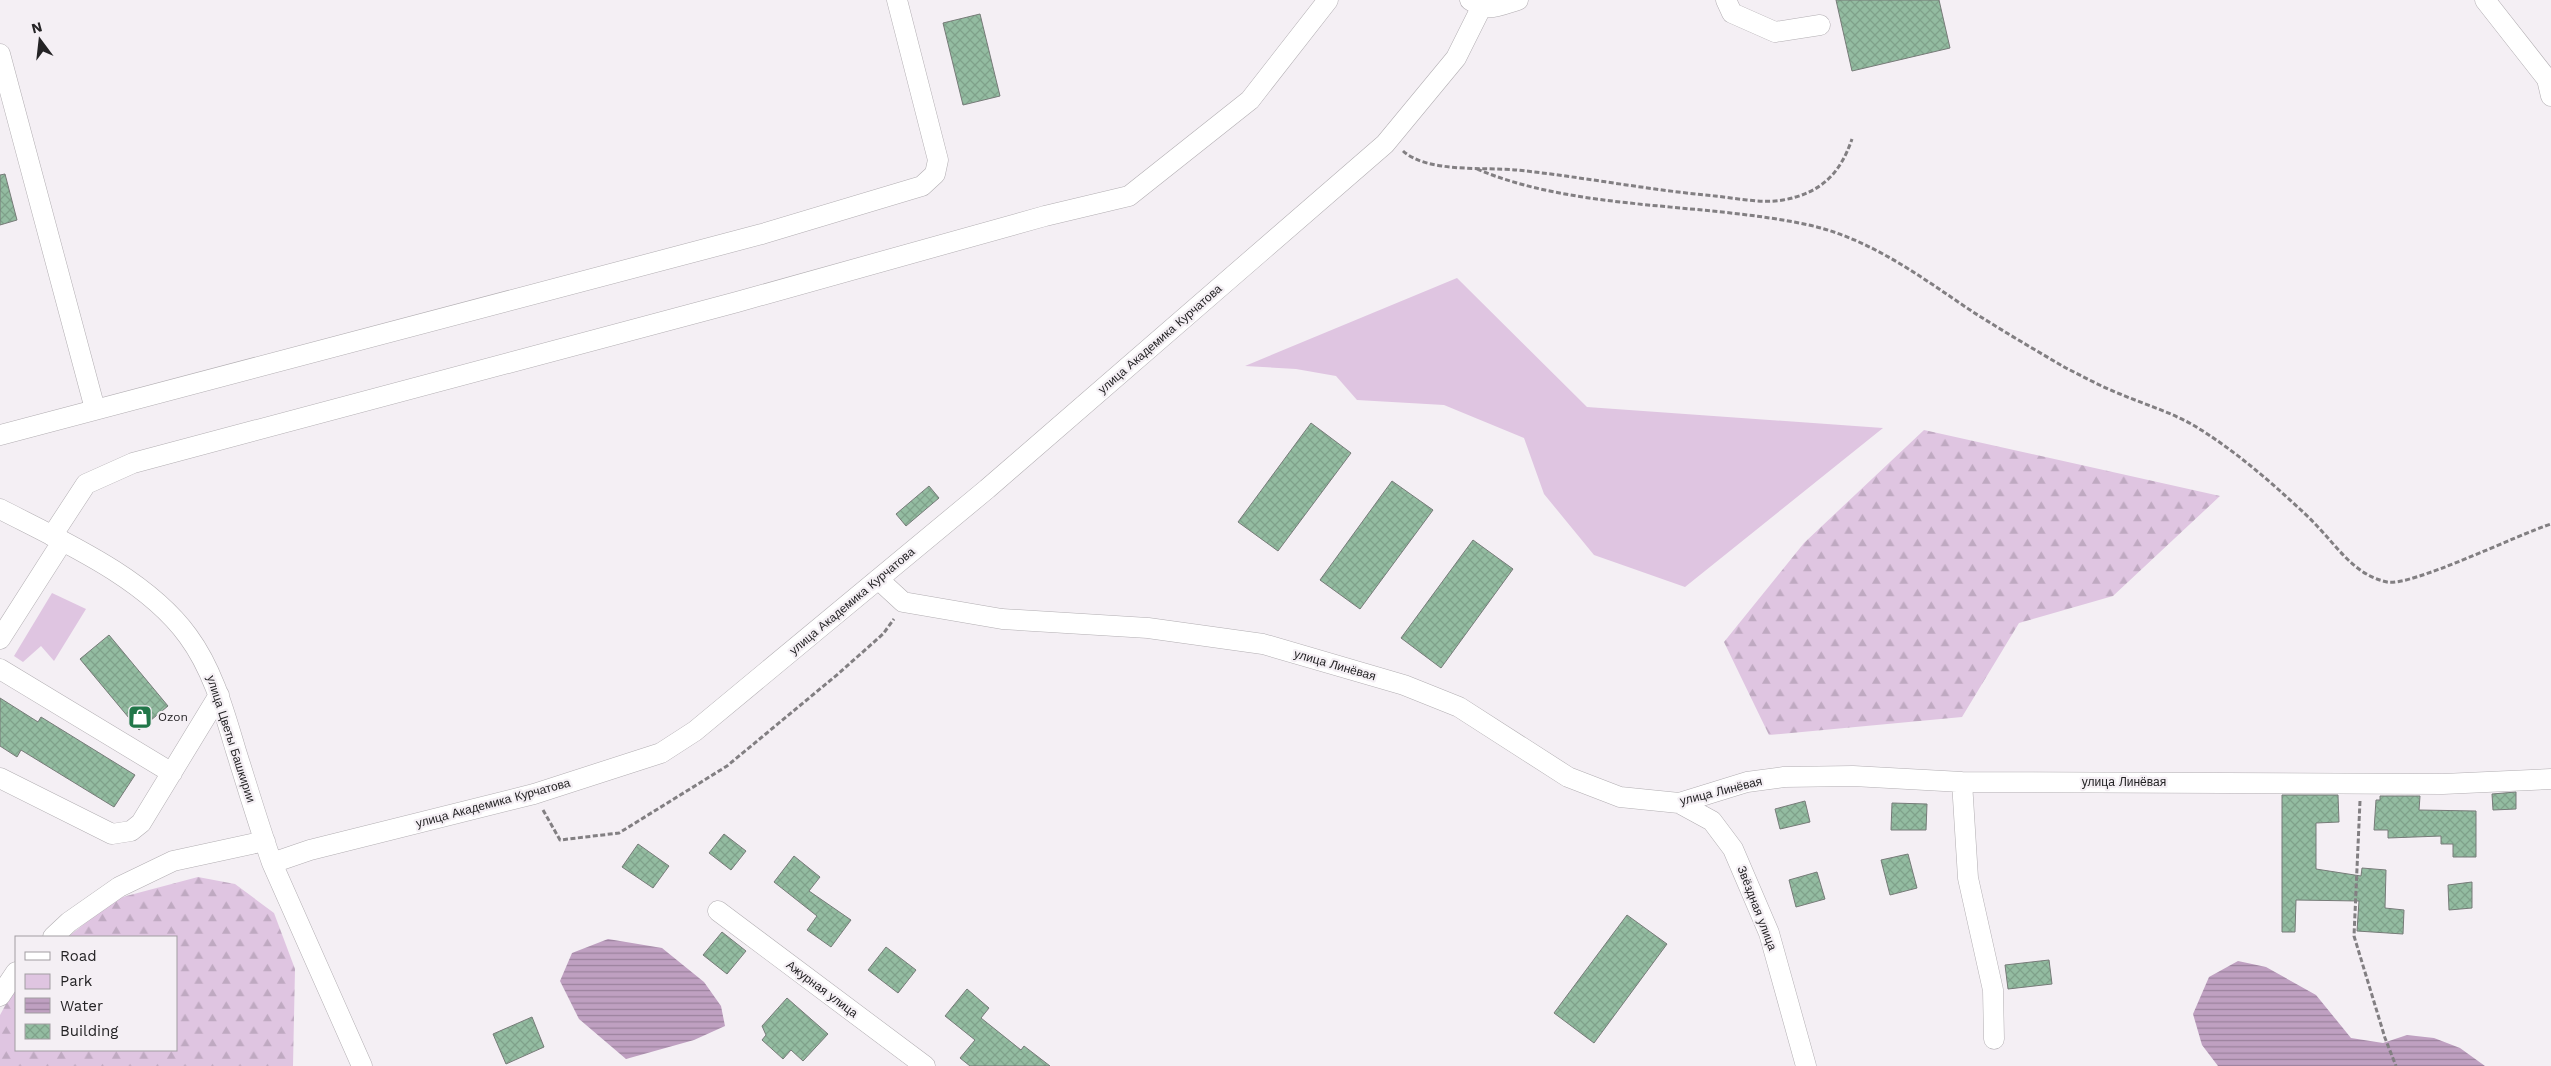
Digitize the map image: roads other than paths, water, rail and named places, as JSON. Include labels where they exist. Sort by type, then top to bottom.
[{"type":"street","points":[[0,435],[762,234],[922,186],[935,174],[938,160],[897,0]]},
{"type":"street","points":[[0,639],[86,484],[133,463],[718,307],[1045,216],[1129,196],[1250,100],[1328,0]]},
{"type":"street","points":[[1476,4],[1491,8],[1518,0]]},
{"type":"street","points":[[1726,0],[1732,14],[1775,32],[1820,25]]},
{"type":"street","points":[[2485,0],[2550,84]]},
{"type":"street","name":"улица Академика Курчатова","points":[[272,863],[310,850],[534,794],[661,753],[695,731],[987,489],[1389,138],[1456,58],[1476,4]]},
{"type":"street","points":[[0,54],[95,409]]},
{"type":"street","name":"улица Цветы Башкирии","points":[[0,509],[57,539],[120,577],[161,607],[188,635],[203,659],[219,695],[272,863]]},
{"type":"street","name":"улица Линёвая","points":[[878,578],[903,602],[1002,619],[1148,628],[1263,644],[1404,685],[1459,707],[1568,777],[1620,797],[1679,802],[1747,782],[1784,777],[1853,776],[1962,782],[2360,782],[2442,784],[2551,779]]},
{"type":"street","points":[[0,669],[172,773]]},
{"type":"street","points":[[0,778],[112,834],[122,834],[131,831],[142,823],[219,695]]},
{"type":"street","points":[[1962,782],[1968,878],[1992,990],[1994,1039]]},
{"type":"street","name":"Звёздная улица","points":[[1679,802],[1712,821],[1733,849],[1769,932],[1806,1066]]},
{"type":"street","points":[[54,936],[69,922],[119,887],[173,861],[265,841]]},
{"type":"street","points":[[272,863],[359,1064]]},
{"type":"street","name":"Ажурная улица","points":[[718,911],[925,1066]]},
{"type":"street","points":[[0,996],[15,974]]},
{"type":"water","points":[[608,939],[662,948],[704,982],[721,1006],[725,1026],[694,1040],[626,1059],[579,1019],[560,981],[572,953]]},
{"type":"water","points":[[2238,961],[2266,967],[2316,995],[2351,1038],[2383,1043],[2407,1035],[2434,1038],[2460,1048],[2485,1066],[2218,1066],[2202,1045],[2193,1014],[2209,977]]},
{"type":"place","name":"Ozon","points":[[140,717]]}]
